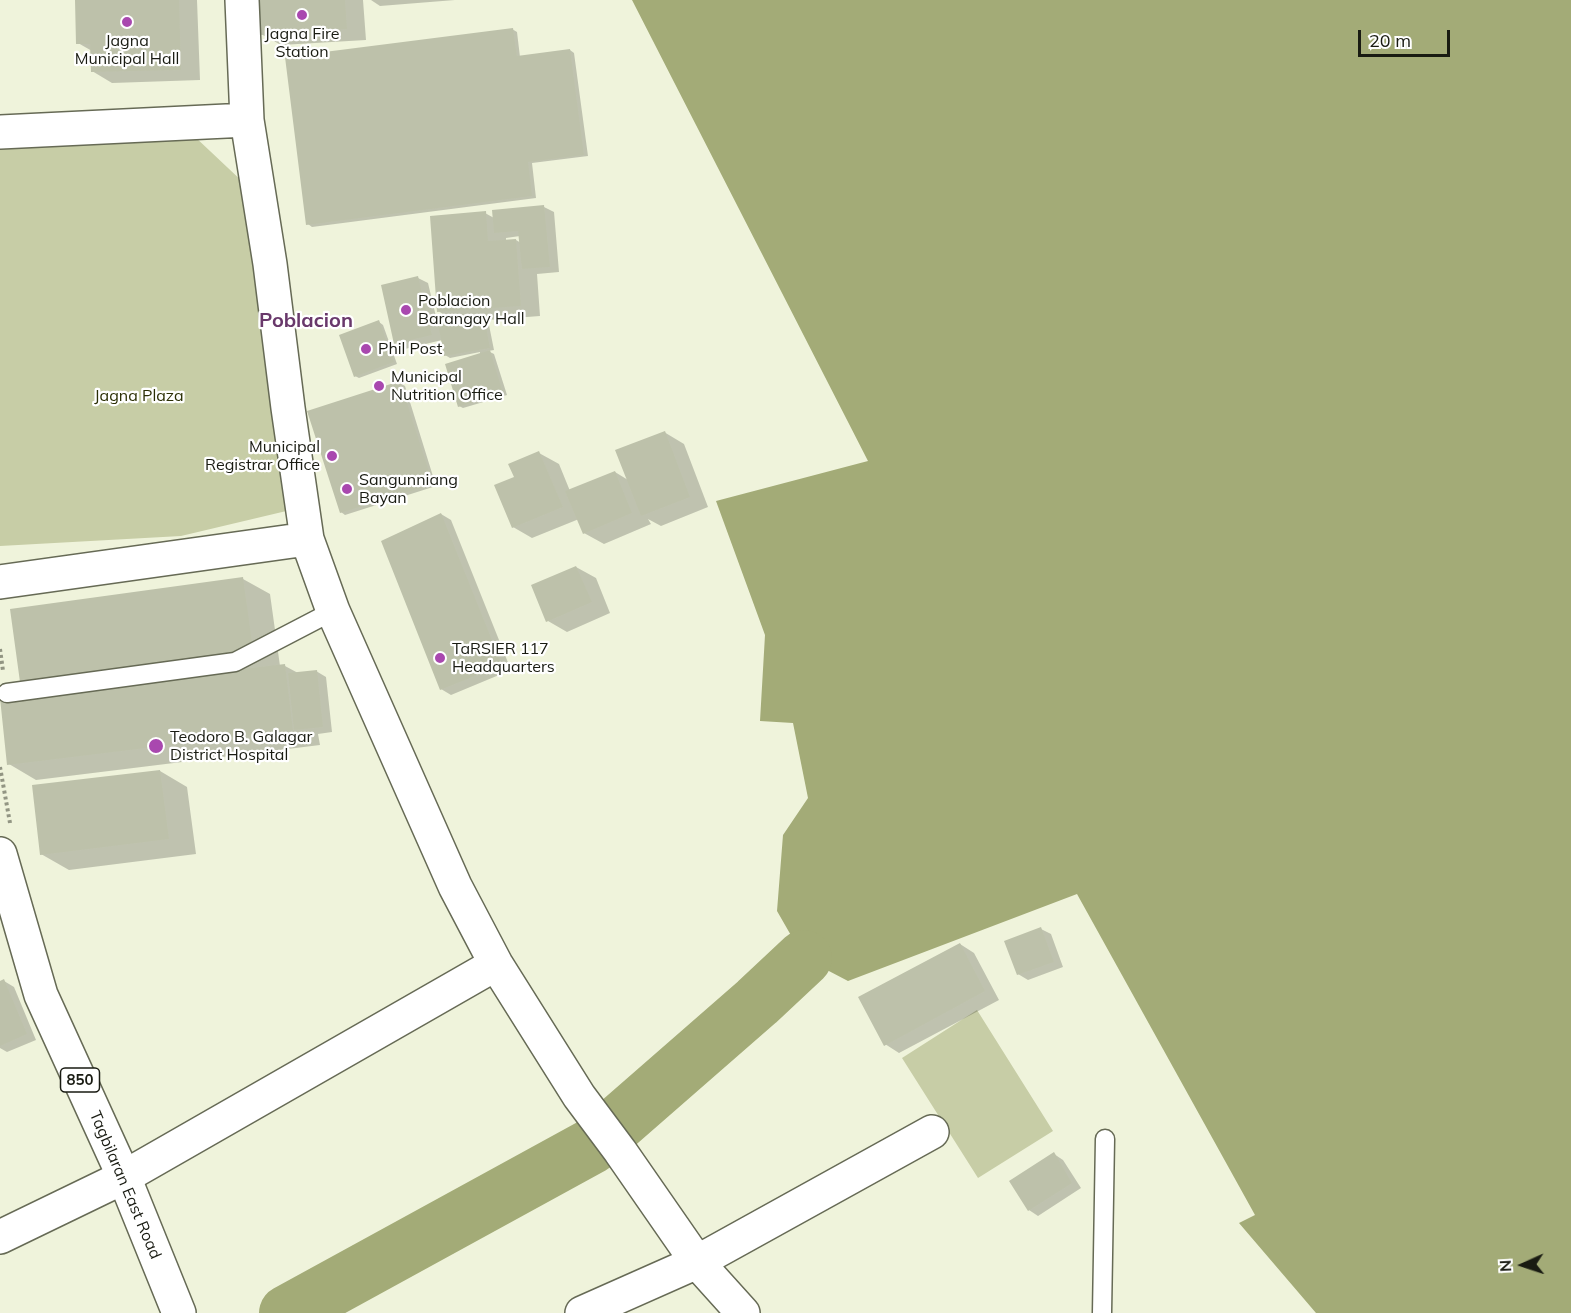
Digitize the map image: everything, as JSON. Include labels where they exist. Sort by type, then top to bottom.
[{"type":"street","points":[[242,0],[247,120],[270,264],[307,539],[333,611],[455,886],[495,964],[579,1096],[698,1262],[743,1313]]},
{"type":"street","points":[[0,132],[247,120]]},
{"type":"street","points":[[0,582],[307,539]]},
{"type":"street","name":"Tagbilaran East Road","points":[[6,844],[41,995],[124,1177],[177,1307]]},
{"type":"street","points":[[0,1237],[124,1177],[495,964]]},
{"type":"street","points":[[582,1313],[698,1262],[932,1132]]},
{"type":"lane","points":[[7,693],[235,662],[333,611]]},
{"type":"lane","points":[[1102,1313],[1105,1139]]},
{"type":"path","points":[[0,767],[6,844]]},
{"type":"green space","name":"Jagna Plaza","points":[[193,135],[245,184],[299,508],[181,536],[0,546],[0,142]]},
{"type":"green space","points":[[977,1010],[1053,1131],[978,1178],[902,1058]]},
{"type":"shaded area","points":[[632,0],[1571,0],[1571,1313],[1316,1313],[1239,1223],[1255,1215],[1077,894],[848,981],[804,958],[777,911],[783,835],[808,798],[793,723],[760,721],[765,635],[716,501],[868,461]]},
{"type":"building","name":"Jagna Municipal Hall","points":[[75,0],[179,0],[181,70],[91,72],[90,44],[76,44]]},
{"type":"building","name":"Jagna Fire Station","points":[[258,0],[345,0],[347,29],[260,35]]},
{"type":"building","points":[[513,28],[517,56],[570,49],[584,155],[528,162],[532,196],[306,225],[285,57]]},
{"type":"building","points":[[544,205],[550,267],[522,269],[518,231],[494,233],[492,210]]},
{"type":"building","points":[[486,211],[488,241],[516,239],[521,306],[437,312],[430,216]]},
{"type":"building","name":"Poblacion Barangay Hall","points":[[418,276],[432,335],[394,344],[381,285]]},
{"type":"building","points":[[484,315],[490,348],[444,356],[438,324]]},
{"type":"building","name":"Phil Post","points":[[379,320],[394,362],[354,377],[339,335]]},
{"type":"building","points":[[490,350],[503,393],[458,407],[445,364]]},
{"type":"building","points":[[400,381],[433,484],[340,513],[307,411]]},
{"type":"building","points":[[665,431],[690,497],[641,516],[615,450]]},
{"type":"building","points":[[539,451],[563,507],[512,528],[494,485],[514,477],[508,464]]},
{"type":"building","points":[[615,471],[632,513],[583,534],[565,491]]},
{"type":"building","points":[[441,513],[502,665],[440,690],[381,541]]},
{"type":"building","points":[[576,566],[592,602],[546,622],[531,585]]},
{"type":"building","points":[[243,577],[253,650],[20,682],[10,609]]},
{"type":"building","points":[[285,664],[293,730],[7,765],[0,698]]},
{"type":"building","points":[[317,670],[323,727],[294,730],[288,673]]},
{"type":"building","points":[[160,770],[169,839],[40,855],[32,785]]},
{"type":"building","points":[[1041,927],[1054,962],[1017,975],[1004,941]]},
{"type":"building","points":[[960,943],[985,991],[884,1046],[858,997]]},
{"type":"building","points":[[4,979],[27,1034],[0,1046],[0,981]]},
{"type":"building","points":[[1054,1152],[1072,1183],[1028,1211],[1009,1181]]},
{"type":"waterway","points":[[287,1313],[592,1146],[804,958]]},
{"type":"place","name":"Jagna Fire Station","points":[[302,15]]},
{"type":"place","name":"Jagna Municipal Hall","points":[[127,22]]},
{"type":"place","name":"Poblacion Barangay Hall","points":[[406,310]]},
{"type":"place","name":"Phil Post","points":[[366,349]]},
{"type":"place","name":"Municipal Nutrition Office","points":[[379,386]]},
{"type":"place","name":"Municipal Registrar Office","points":[[332,456]]},
{"type":"place","name":"Sangunniang Bayan","points":[[347,489]]},
{"type":"place","name":"TaRSIER 117 Headquarters","points":[[440,658]]},
{"type":"place","name":"Teodoro B. Galagar District Hospital","points":[[156,746]]},
{"type":"district","name":"Poblacion","points":[[306,321]]}]
